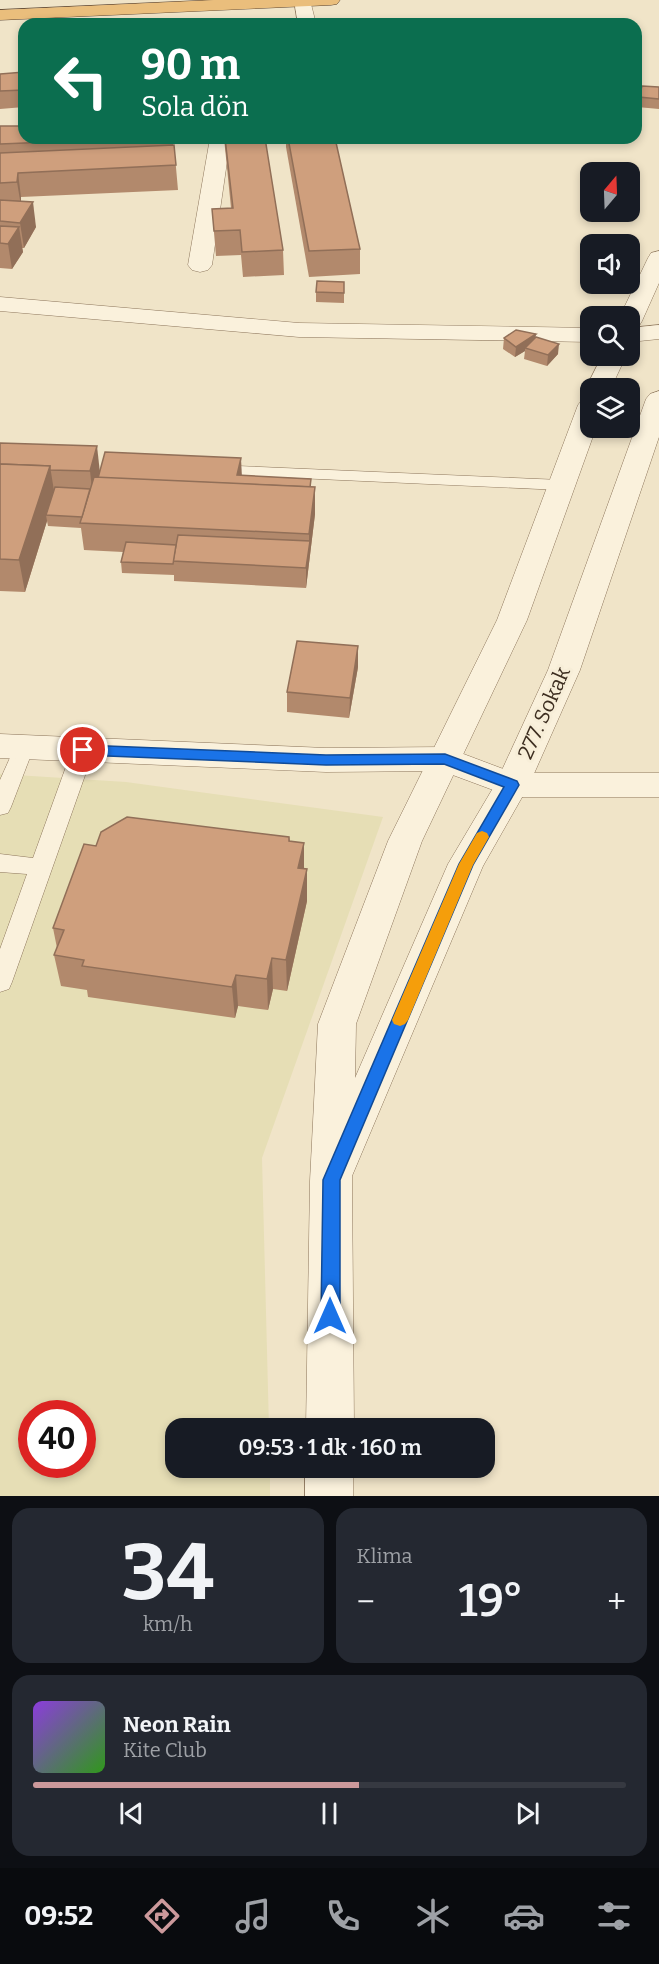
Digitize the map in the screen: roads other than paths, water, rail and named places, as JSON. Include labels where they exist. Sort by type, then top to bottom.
[{"type":"highway","points":[[0,15],[331,0]]},
{"type":"street","points":[[302,2],[306,18]]},
{"type":"street","points":[[200,265],[219,144]]},
{"type":"street","points":[[637,306],[659,258]]},
{"type":"street","points":[[0,304],[299,330],[580,335]]},
{"type":"street","points":[[640,334],[659,332]]},
{"type":"street","name":"277. Sokak","points":[[331,1180],[466,864],[512,785],[564,670],[659,399]]},
{"type":"street","name":"277. Sokak","points":[[330,1418],[331,1180],[337,1024],[405,840],[512,620],[580,434]]},
{"type":"street","points":[[12,747],[326,760],[445,759],[512,785],[659,785]]},
{"type":"street","points":[[329,1478],[329,1496]]},
{"type":"lane","points":[[195,470],[561,485]]},
{"type":"lane","points":[[0,807],[12,747]]},
{"type":"lane","points":[[0,982],[83,750]]},
{"type":"lane","points":[[0,863],[41,867]]}]
